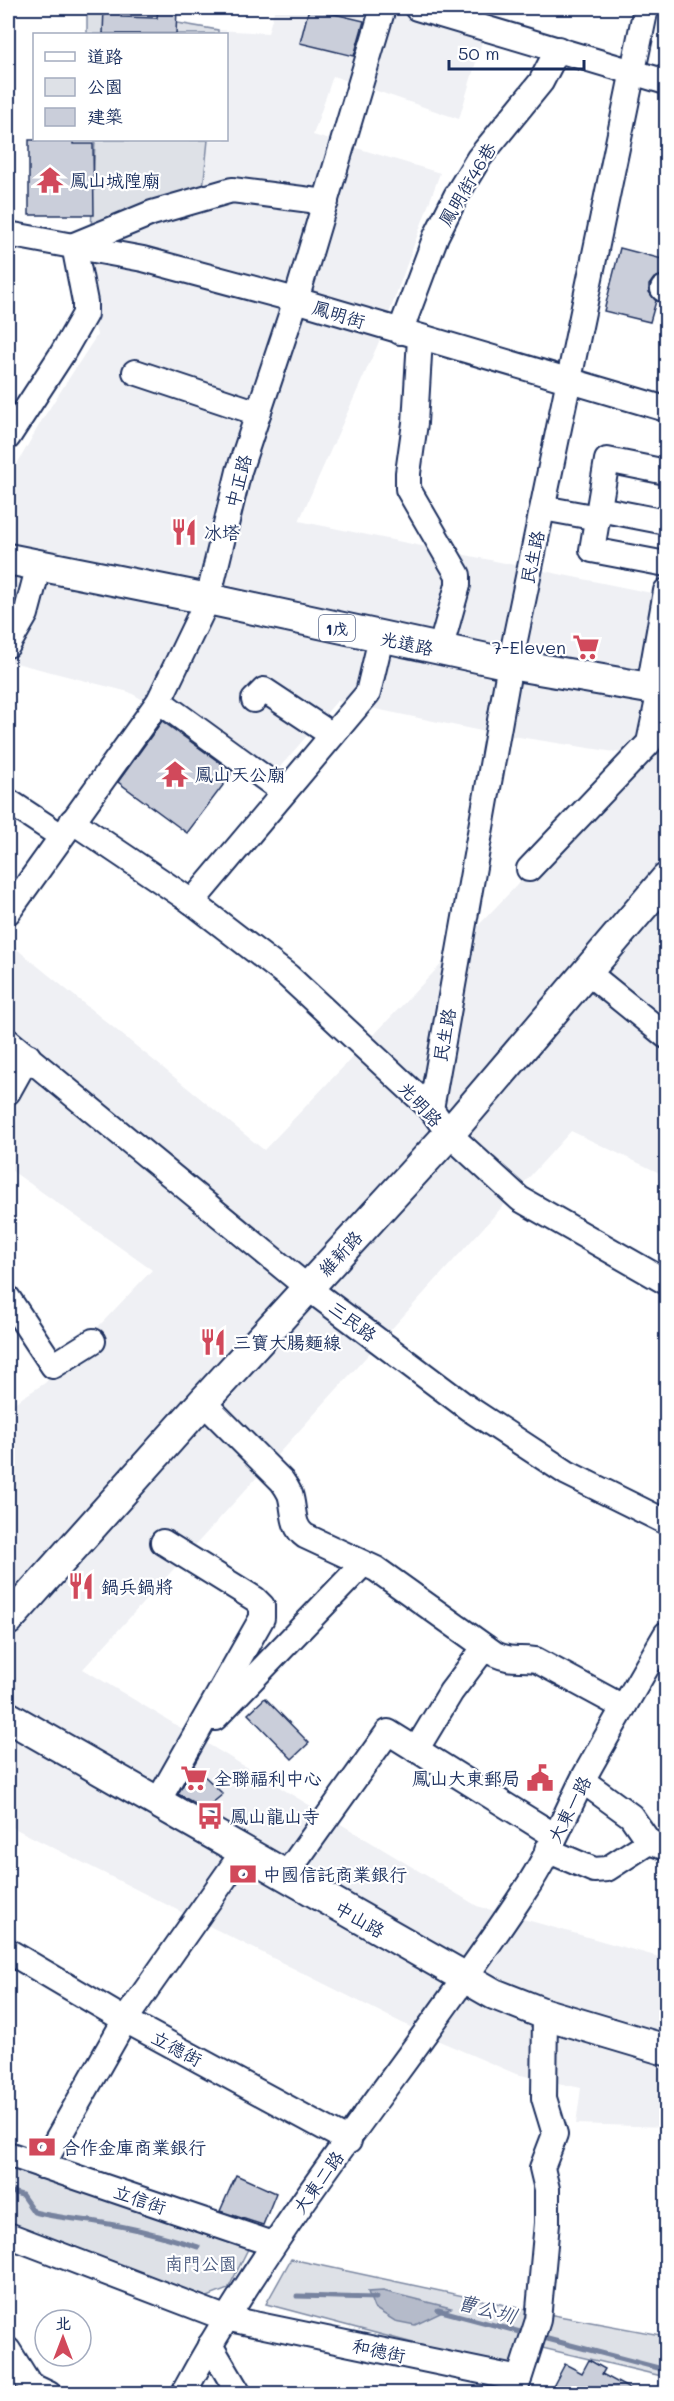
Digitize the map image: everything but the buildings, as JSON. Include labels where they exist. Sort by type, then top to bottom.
[{"type":"main road","name":"光遠路","points":[[8,559],[510,664],[658,689]]},
{"type":"main road","name":"維新路","points":[[8,1620],[203,1402],[449,1134],[666,879]]},
{"type":"main road","name":"中山路","points":[[8,1717],[494,1995],[545,2014],[666,2050]]},
{"type":"street","name":"中正路","points":[[8,912],[159,701],[208,599],[239,471],[296,300],[383,8]]},
{"type":"street","points":[[417,8],[666,82]]},
{"type":"street","name":"民生路","points":[[431,1109],[510,664],[646,8]]},
{"type":"street","name":"鳳明街46巷","points":[[440,650],[458,585],[458,575],[408,489],[415,423],[410,335],[436,236],[456,196],[478,158],[541,82],[558,50]]},
{"type":"street","points":[[8,437],[85,314],[85,302],[74,245],[152,213],[232,190],[326,202]]},
{"type":"street","name":"鳳明街","points":[[8,234],[143,259],[296,300],[666,409]]},
{"type":"street","points":[[135,372],[258,413]]},
{"type":"street","points":[[666,472],[608,460],[592,550],[666,564]]},
{"type":"street","points":[[543,508],[666,522]]},
{"type":"street","points":[[8,645],[26,614],[39,565]]},
{"type":"street","points":[[529,869],[649,743],[658,689],[666,591]]},
{"type":"street","points":[[192,902],[368,693],[381,638]]},
{"type":"street","points":[[254,700],[264,690],[332,735]]},
{"type":"street","points":[[159,701],[284,792]]},
{"type":"street","name":"光明路","points":[[8,801],[66,828],[192,902],[288,976],[431,1109],[449,1134],[520,1199],[666,1282]]},
{"type":"street","points":[[587,972],[666,1036]]},
{"type":"street","name":"三民路","points":[[8,1041],[308,1287],[468,1408],[567,1473],[666,1522]]},
{"type":"street","points":[[8,1092],[28,1056]]},
{"type":"street","points":[[8,1298],[53,1366],[93,1341]]},
{"type":"street","points":[[203,1402],[282,1481],[290,1494],[299,1532],[376,1569],[485,1647],[506,1659],[536,1660],[623,1707]]},
{"type":"street","points":[[157,1803],[262,1618],[262,1606],[255,1599],[163,1542]]},
{"type":"street","points":[[191,1744],[363,1564]]},
{"type":"street","name":"大東一路","points":[[465,1979],[526,1889],[623,1707],[666,1634]]},
{"type":"street","points":[[416,1750],[451,1692],[485,1647]]},
{"type":"street","points":[[285,1876],[388,1732],[594,1870],[607,1869],[658,1845],[631,1816],[583,1781]]},
{"type":"street","points":[[42,2166],[125,2020],[243,1852]]},
{"type":"street","name":"立德街","points":[[8,1951],[125,2020],[348,2140]]},
{"type":"street","name":"大東二路","points":[[183,2394],[225,2318],[273,2244],[465,1979]]},
{"type":"street","points":[[516,2386],[538,2320],[547,2223],[547,2189],[542,2168],[555,2134],[544,2097],[545,2014]]},
{"type":"street","name":"立信街","points":[[8,2154],[273,2244]]},
{"type":"street","points":[[8,2235],[225,2318]]},
{"type":"street","name":"和德街","points":[[225,2318],[516,2386]]},
{"type":"street","points":[[210,2345],[239,2394]]},
{"type":"street","points":[[8,2350],[36,2391]]},
{"type":"shaded area","points":[[275,8],[492,8],[459,119],[333,76],[313,135],[440,173],[378,344],[299,521],[666,596],[666,1176],[571,1131],[83,1669],[477,1906],[666,1959],[666,2127],[576,2124],[581,2088],[516,2074],[430,2037],[8,1825],[8,1407],[45,1383],[152,1270],[8,1168],[8,942],[264,1150],[640,756],[486,732],[337,701],[274,774],[129,692],[8,661],[8,480],[42,420],[97,335],[82,262],[91,231],[203,189],[208,141],[228,141],[228,33],[218,33],[218,30],[268,33]]},
{"type":"green space","points":[[87,8],[172,8],[172,22],[218,30],[218,33],[87,33]]},
{"type":"green space","points":[[95,141],[208,141],[203,189],[91,231]]},
{"type":"green space","name":"南門公園","points":[[8,2162],[249,2247],[228,2289],[205,2298],[8,2224]]},
{"type":"green space","points":[[291,2259],[533,2311],[515,2370],[266,2304]]},
{"type":"green space","points":[[548,2314],[666,2336],[666,2377],[538,2347]]},
{"type":"water","points":[[383,2291],[451,2308],[415,2325],[395,2321],[374,2308],[368,2292]]},
{"type":"waterway","name":"曹公圳","points":[[8,2191],[22,2195],[34,2212],[127,2227],[198,2247]]},
{"type":"waterway","name":"曹公圳","points":[[297,2296],[376,2298]]},
{"type":"waterway","name":"曹公圳","points":[[438,2310],[528,2334]]},
{"type":"waterway","name":"曹公圳","points":[[540,2337],[666,2370]]},
{"type":"place","name":"鳳山城隍廟","points":[[50,180]]},
{"type":"place","name":"冰塔","points":[[184,532]]},
{"type":"place","name":"7-Eleven","points":[[586,647]]},
{"type":"place","name":"鳳山天公廟","points":[[175,774]]},
{"type":"place","name":"三寶大腸麵線","points":[[213,1342]]},
{"type":"place","name":"鍋兵鍋將","points":[[81,1586]]},
{"type":"place","name":"全聯福利中心","points":[[194,1778]]},
{"type":"place","name":"鳳山大東郵局","points":[[540,1778]]},
{"type":"place","name":"鳳山龍山寺","points":[[210,1816]]},
{"type":"place","name":"中國信託商業銀行","points":[[243,1874]]},
{"type":"place","name":"合作金庫商業銀行","points":[[42,2147]]}]
